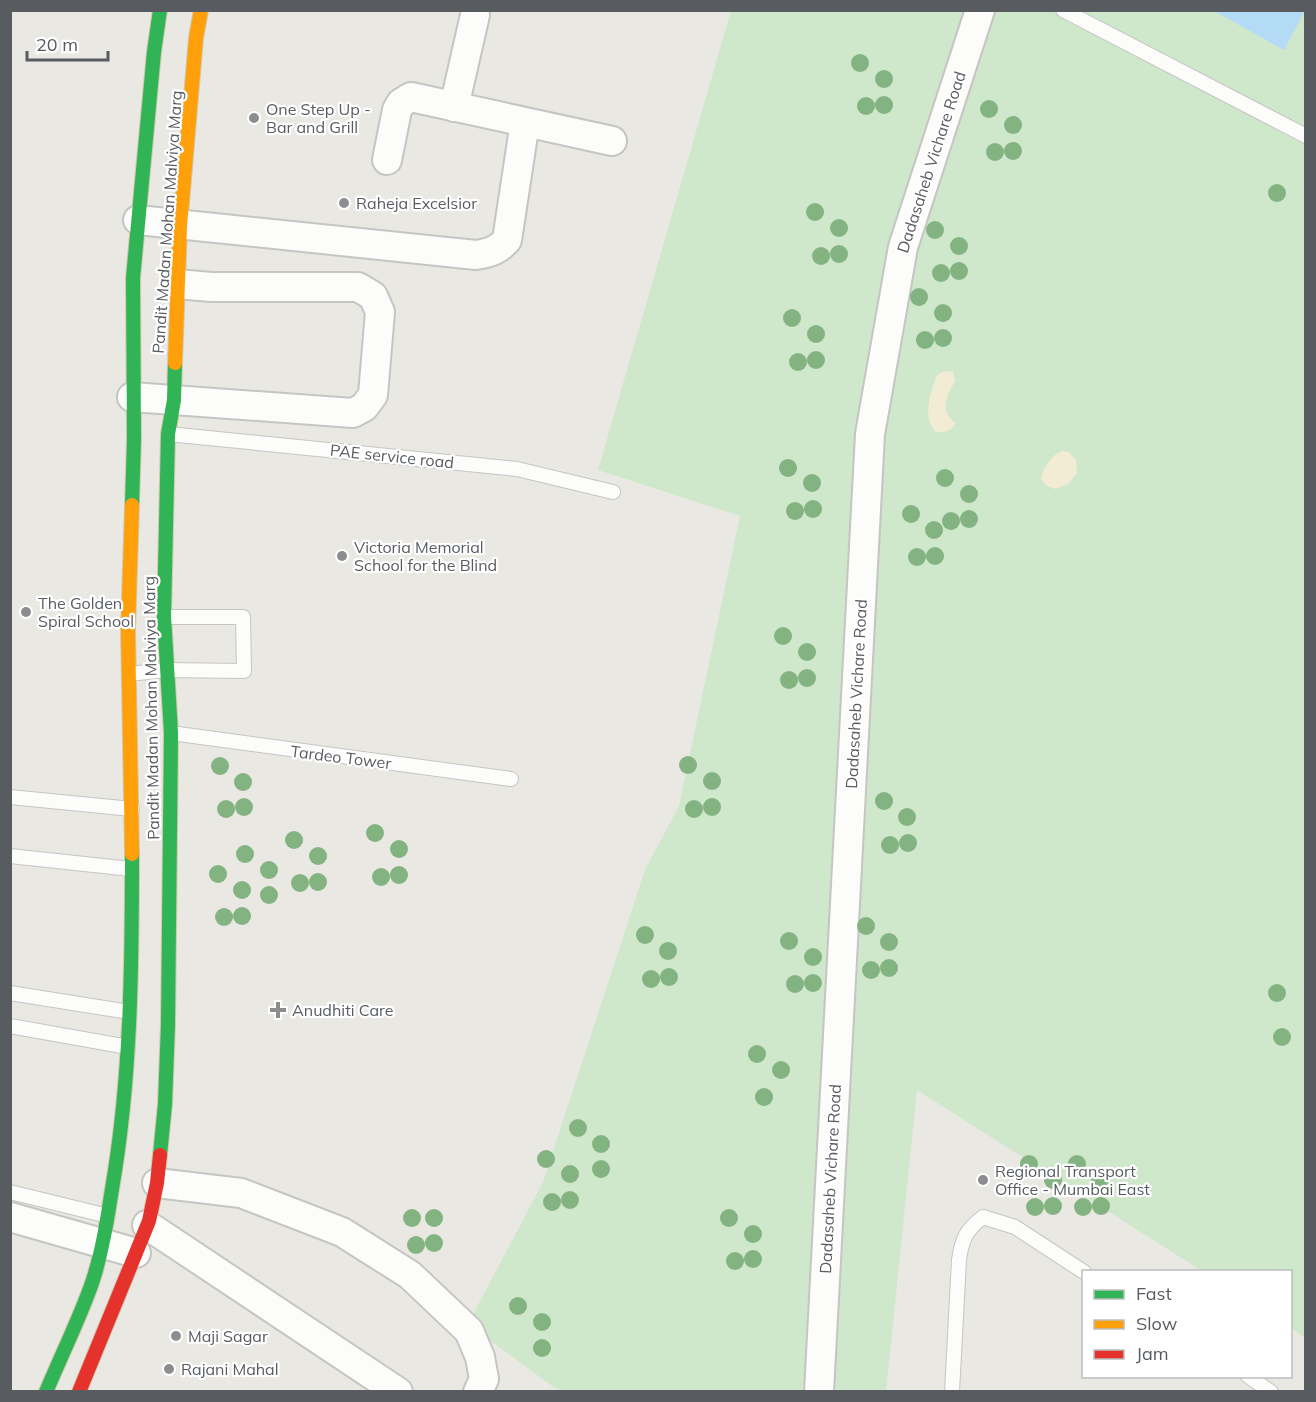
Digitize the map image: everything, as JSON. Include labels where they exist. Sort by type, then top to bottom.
[{"type":"main road","name":"Pandit Madan Mohan Malviya Marg","points":[[46,1392],[92,1283],[105,1229],[119,1149],[128,1047],[132,942],[128,630],[134,439],[133,278],[160,10]]},
{"type":"main road","name":"Pandit Madan Mohan Malviya Marg","points":[[80,1392],[147,1225],[157,1183],[165,1104],[168,1035],[171,733],[165,617],[168,434],[174,400],[180,226],[196,38],[201,10]]},
{"type":"street","name":"Dadasaheb Vichare Road","points":[[819,1392],[870,434],[903,247],[980,10]]},
{"type":"street","points":[[454,107],[475,15]]},
{"type":"street","points":[[387,160],[397,110],[405,99],[411,97],[612,141]]},
{"type":"street","points":[[138,220],[476,255],[489,254],[507,240],[525,122]]},
{"type":"street","points":[[132,397],[353,412],[364,407],[373,395],[380,312],[373,296],[358,287],[211,287],[177,284]]},
{"type":"street","points":[[157,1183],[241,1193],[342,1232],[410,1275],[469,1331],[480,1357],[484,1379],[478,1392]]},
{"type":"street","points":[[10,1217],[105,1229],[136,1253]]},
{"type":"street","points":[[147,1225],[398,1392]]},
{"type":"lane","points":[[1064,10],[1088,17],[1305,136]]},
{"type":"lane","name":"PAE service road","points":[[168,434],[517,469],[613,492]]},
{"type":"lane","points":[[129,674],[166,670],[244,671],[243,617],[165,617]]},
{"type":"lane","name":"Tardeo Tower","points":[[171,733],[511,779]]},
{"type":"lane","points":[[10,797],[132,809]]},
{"type":"lane","points":[[10,856],[131,869]]},
{"type":"lane","points":[[10,993],[129,1012]]},
{"type":"lane","points":[[10,1026],[128,1047]]},
{"type":"lane","points":[[10,1191],[105,1229]]},
{"type":"lane","points":[[952,1392],[959,1260],[961,1245],[969,1227],[983,1217],[1015,1227],[1082,1271]]},
{"type":"lane","points":[[1250,1378],[1271,1392]]},
{"type":"green space","points":[[731,11],[1305,11],[1305,1338],[1292,1329],[1292,1270],[1200,1270],[917,1090],[886,1391],[559,1391],[468,1324],[543,1182],[645,870],[679,806],[740,516],[598,470]]},
{"type":"sand","points":[[945,371],[953,372],[955,381],[947,398],[946,408],[955,423],[950,430],[936,432],[929,419],[929,404],[937,375]]},
{"type":"sand","points":[[1062,451],[1069,452],[1076,460],[1077,473],[1068,484],[1056,489],[1047,486],[1041,479],[1048,462]]},
{"type":"water","points":[[1214,10],[1305,10],[1284,50],[1214,11]]},
{"type":"traffic: fast","points":[[132,505],[133,278],[160,10]]},
{"type":"traffic: fast","points":[[160,1155],[165,1104],[168,1024],[171,733],[164,617],[168,434],[174,400],[175,363]]},
{"type":"traffic: fast","points":[[46,1392],[92,1283],[110,1201],[127,1064],[131,980],[132,854]]},
{"type":"traffic: slow","points":[[175,363],[180,226],[196,38],[201,10]]},
{"type":"traffic: slow","points":[[132,505],[128,630],[132,854]]},
{"type":"traffic: jam","points":[[79,1392],[149,1221],[160,1155]]},
{"type":"place","name":"One Step Up - Bar and Grill","points":[[254,118]]},
{"type":"place","name":"Raheja Excelsior","points":[[344,203]]},
{"type":"place","name":"Victoria Memorial School for the Blind","points":[[342,556]]},
{"type":"place","name":"The Golden Spiral School","points":[[26,612]]},
{"type":"place","name":"Anudhiti Care","points":[[278,1010]]},
{"type":"place","name":"Regional Transport Office - Mumbai East","points":[[983,1180]]},
{"type":"place","name":"Maji Sagar","points":[[176,1336]]},
{"type":"place","name":"Rajani Mahal","points":[[169,1369]]}]
